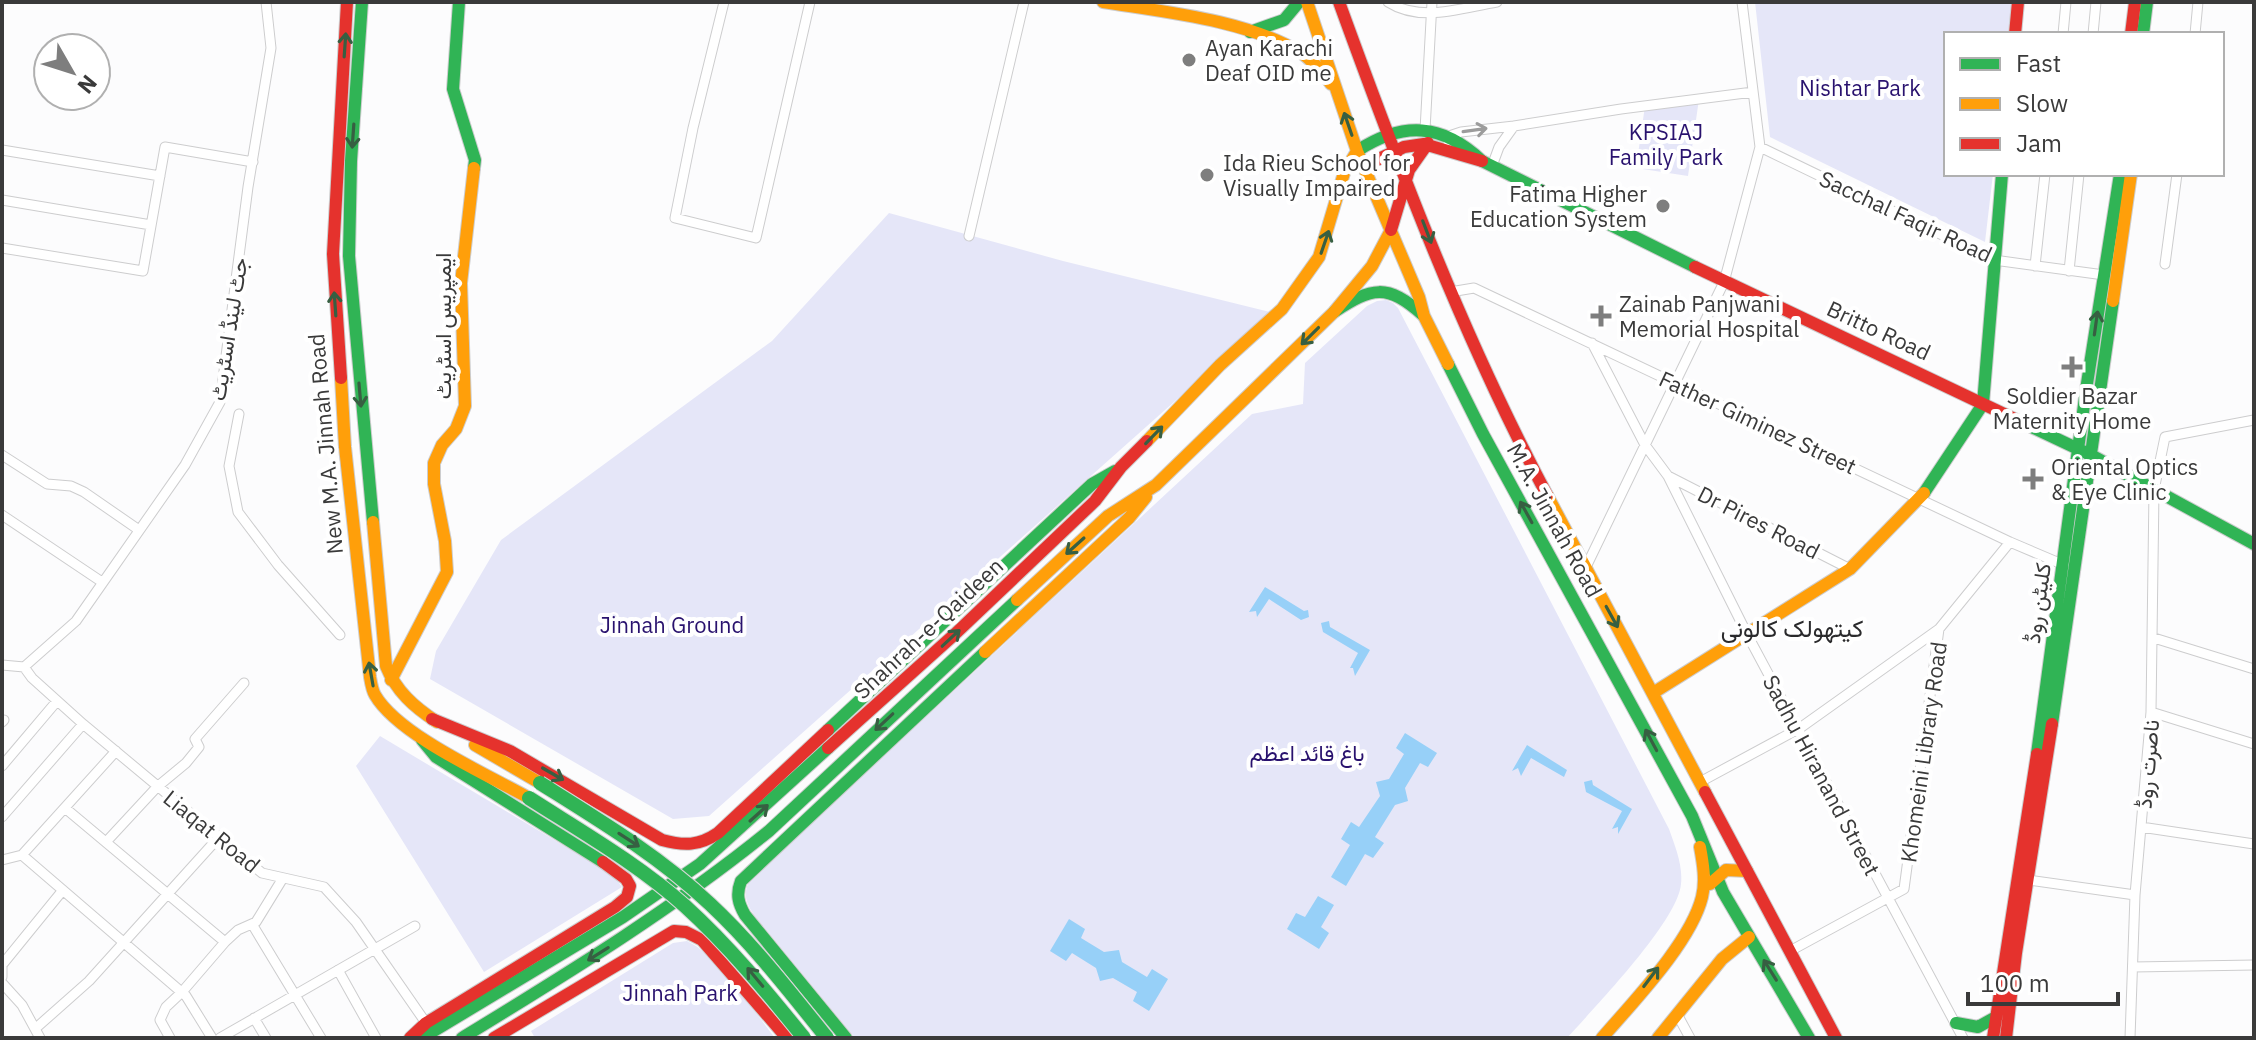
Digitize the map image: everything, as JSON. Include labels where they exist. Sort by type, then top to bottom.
[{"type":"main road","name":"New M.A. Jinnah Road","points":[[347,2],[333,254],[345,447],[370,677],[375,695],[391,714],[417,733],[529,798],[634,865],[684,905],[745,966],[804,1038]]},
{"type":"main road","name":"New M.A. Jinnah Road","points":[[362,2],[351,161],[349,256],[386,666],[391,680]]},
{"type":"main road","name":"ایمپریس اسٹریٹ","points":[[391,680],[447,572],[445,541],[433,481],[434,463],[442,445],[456,429],[465,406],[461,283],[475,160],[453,89],[459,2]]},
{"type":"main road","points":[[1103,2],[1250,32],[1299,52],[1336,89]]},
{"type":"main road","points":[[1250,32],[1280,25],[1299,2]]},
{"type":"main road","name":"M.A. Jinnah Road","points":[[1307,2],[1357,151],[1424,316],[1483,434],[1722,872],[1749,937],[1809,1038]]},
{"type":"main road","name":"M.A. Jinnah Road","points":[[1339,2],[1450,292],[1505,416],[1836,1038]]},
{"type":"main road","points":[[2015,32],[2018,2]]},
{"type":"main road","points":[[2131,32],[2135,2]]},
{"type":"main road","points":[[2143,32],[2147,2]]},
{"type":"main road","name":"Britto Road","points":[[1357,151],[1387,134],[1414,129],[1447,143],[1469,161],[1487,163],[1724,282],[2085,452],[2254,544]]},
{"type":"main road","name":"Britto Road","points":[[1364,166],[1427,136]]},
{"type":"main road","name":"Shahrah-e-Qaideen","points":[[462,1038],[664,913],[711,880],[769,831],[1108,516],[1156,485],[1334,312],[1372,266],[1391,230],[1405,178],[1427,136]]},
{"type":"main road","name":"Shahrah-e-Qaideen","points":[[424,1030],[623,917],[700,864],[944,644],[1095,501],[1121,467],[1220,365],[1282,309],[1301,286],[1325,243],[1344,173],[1357,151]]},
{"type":"main road","points":[[1653,693],[1850,569],[1920,499],[1983,404],[2002,176]]},
{"type":"main road","name":"کلیٹن روڈ","points":[[2006,1038],[2076,569],[2104,275],[2120,176]]},
{"type":"main road","name":"کلیٹن روڈ","points":[[1993,1038],[2064,565],[2131,176]]},
{"type":"main road","points":[[1334,312],[1373,290],[1386,290],[1401,295],[1424,316]]},
{"type":"main road","points":[[432,719],[534,763],[662,840],[683,847],[696,846],[708,840],[758,796],[1092,484],[1121,467]]},
{"type":"main road","points":[[846,1038],[745,915],[738,903],[737,890],[741,881],[1118,528],[1156,485]]},
{"type":"main road","points":[[1095,501],[1108,516]]},
{"type":"main road","points":[[391,680],[400,693],[432,719],[643,849],[693,889],[745,939],[827,1038]]},
{"type":"main road","points":[[410,1038],[615,907],[627,897],[630,886],[614,869],[436,757],[417,733]]},
{"type":"main road","points":[[1695,821],[1703,864],[1701,898]]},
{"type":"main road","points":[[1602,1038],[1686,930],[1701,898],[1722,872],[1747,871]]},
{"type":"main road","points":[[494,1038],[674,931],[686,932],[702,940],[787,1038]]},
{"type":"main road","points":[[1658,1038],[1722,959],[1749,937]]},
{"type":"main road","points":[[1956,1023],[1978,1027],[1996,1017]]},
{"type":"street","name":"جٹ لینڈ اسٹریٹ","points":[[24,667],[76,621],[185,465],[220,402],[271,48],[266,2]]},
{"type":"street","points":[[724,2],[675,218],[756,238],[810,2]]},
{"type":"street","points":[[969,236],[1024,2]]},
{"type":"street","points":[[1388,2],[1407,11],[1431,14],[1497,2]]},
{"type":"street","points":[[1427,136],[1432,2]]},
{"type":"street","points":[[1585,569],[1724,282],[1760,147],[1742,2]]},
{"type":"street","points":[[2063,32],[2066,2]]},
{"type":"street","points":[[2093,32],[2096,2]]},
{"type":"street","points":[[2195,32],[2198,2]]},
{"type":"street","points":[[1447,143],[1461,132],[1753,92]]},
{"type":"street","points":[[1487,163],[1514,126]]},
{"type":"street","points":[[2,248],[143,271],[165,147],[253,162]]},
{"type":"street","name":"Sacchal Faqir Road","points":[[1760,147],[1994,260],[2104,275]]},
{"type":"street","points":[[2,150],[160,176]]},
{"type":"street","points":[[2035,266],[2045,176]]},
{"type":"street","points":[[2069,271],[2079,176]]},
{"type":"street","points":[[2165,264],[2177,176]]},
{"type":"street","points":[[2,200],[151,225]]},
{"type":"street","name":"Father Giminez Street","points":[[1450,292],[1474,288],[2064,565]]},
{"type":"street","name":"Sadhu Hiranand Street","points":[[1592,343],[1645,445],[1668,476],[1748,636],[1800,728],[1963,1038]]},
{"type":"street","points":[[239,414],[229,466],[238,512],[278,565],[340,635]]},
{"type":"street","name":"ناصرت روڈ","points":[[2130,1038],[2135,895],[2151,712],[2154,490],[2165,437],[2254,420]]},
{"type":"street","points":[[2,455],[47,484],[71,486],[84,492],[139,530]]},
{"type":"street","name":"Dr Pires Road","points":[[1668,476],[1850,569]]},
{"type":"street","points":[[2,515],[102,582]]},
{"type":"street","points":[[1700,782],[1800,728],[1939,629],[2010,542]]},
{"type":"street","name":"Khomeini Library Road","points":[[1888,900],[1904,889],[1939,629]]},
{"type":"street","points":[[2154,638],[2254,669]]},
{"type":"street","points":[[2,676],[6,666],[24,667]]},
{"type":"street","name":"Liaqat Road","points":[[24,667],[83,724],[262,873],[324,887],[356,922],[375,949],[424,1030]]},
{"type":"street","points":[[106,842],[157,787],[186,763],[199,747],[195,739],[244,683]]},
{"type":"street","points":[[2,766],[57,701]]},
{"type":"street","points":[[2151,712],[2254,744]]},
{"type":"street","points":[[2,817],[83,724]]},
{"type":"street","points":[[2,860],[22,855],[116,751]]},
{"type":"street","points":[[65,808],[225,942]]},
{"type":"street","points":[[2141,827],[2254,844]]},
{"type":"street","points":[[63,890],[2,965],[2,980],[22,1005],[38,1033],[219,837]]},
{"type":"street","points":[[22,855],[182,992],[212,1038]]},
{"type":"street","points":[[170,1038],[160,1020],[166,1007],[225,942],[238,930],[256,922],[283,878]]},
{"type":"street","points":[[2028,880],[2135,895]]},
{"type":"street","points":[[1790,951],[1888,900]]},
{"type":"street","points":[[252,924],[321,1038]]},
{"type":"street","points":[[220,1038],[415,926]]},
{"type":"street","points":[[2133,967],[2254,965]]},
{"type":"street","points":[[338,970],[376,1038]]},
{"type":"street","points":[[1677,1014],[1690,1038]]},
{"type":"street","points":[[254,1018],[266,1038]]},
{"type":"green space","name":"Nishtar Park","points":[[1755,2],[2012,2],[2008,32],[1944,32],[1944,176],[1993,176],[1985,242],[1770,137]]},
{"type":"green space","name":"KPSIAJ Family Park","points":[[1699,99],[1688,176],[1636,168],[1645,106]]},
{"type":"green space","name":"Jinnah Ground","points":[[889,213],[1063,261],[1274,313],[709,816],[673,819],[430,679],[436,651],[501,540],[772,341]]},
{"type":"green space","name":"باغ قائد اعظم","points":[[1386,300],[1398,308],[1669,829],[1680,863],[1681,884],[1666,919],[1651,941],[1567,1038],[855,1038],[754,915],[746,899],[749,881],[1252,414],[1303,404],[1305,363],[1367,306]]},
{"type":"green space","points":[[380,736],[613,875],[622,887],[484,972],[356,766]]},
{"type":"green space","name":"Jinnah Park","points":[[687,941],[723,971],[775,1038],[535,1038],[531,1031],[673,943]]},
{"type":"water","points":[[1265,587],[1304,611],[1308,610],[1309,617],[1301,620],[1269,599],[1257,617],[1256,611],[1249,612]]},
{"type":"water","points":[[1329,621],[1330,627],[1370,650],[1355,676],[1353,668],[1350,668],[1358,653],[1323,632],[1321,623]]},
{"type":"water","points":[[1405,733],[1437,753],[1428,767],[1420,763],[1405,788],[1408,801],[1395,805],[1375,837],[1384,843],[1373,858],[1365,854],[1346,886],[1331,877],[1350,845],[1341,839],[1351,822],[1359,827],[1380,796],[1376,782],[1389,779],[1404,754],[1396,748]]},
{"type":"water","points":[[1527,745],[1567,770],[1564,777],[1531,758],[1521,776],[1518,768],[1512,771]]},
{"type":"water","points":[[1592,780],[1593,785],[1632,809],[1618,834],[1618,827],[1612,829],[1622,811],[1586,792],[1584,782]]},
{"type":"water","points":[[1318,896],[1334,905],[1321,927],[1329,933],[1319,949],[1287,929],[1296,913],[1305,917]]},
{"type":"water","points":[[1069,919],[1085,929],[1081,938],[1104,952],[1119,950],[1122,962],[1147,977],[1152,969],[1168,979],[1149,1011],[1133,1001],[1137,992],[1113,978],[1100,981],[1096,968],[1072,953],[1066,961],[1050,951]]},
{"type":"traffic: fast","points":[[362,2],[351,161],[349,256],[373,522]]},
{"type":"traffic: fast","points":[[459,2],[453,89],[475,160],[474,168]]},
{"type":"traffic: fast","points":[[1250,32],[1284,20],[1299,2]]},
{"type":"traffic: fast","points":[[2143,32],[2147,2]]},
{"type":"traffic: fast","points":[[1357,151],[1374,141],[1406,131],[1437,133],[1467,148],[1482,161],[1695,267]]},
{"type":"traffic: fast","points":[[1924,493],[1983,404],[2002,176]]},
{"type":"traffic: fast","points":[[2037,754],[2086,390],[2120,176]]},
{"type":"traffic: fast","points":[[1334,312],[1359,297],[1379,292],[1399,298],[1423,315]]},
{"type":"traffic: fast","points":[[2052,724],[2113,301]]},
{"type":"traffic: fast","points":[[1448,364],[1483,434],[1692,816],[1723,892],[1809,1038]]},
{"type":"traffic: fast","points":[[2023,423],[2091,455],[2254,544]]},
{"type":"traffic: fast","points":[[828,730],[1092,484],[1115,471]]},
{"type":"traffic: fast","points":[[462,1038],[658,914],[733,860],[769,831],[1017,600]]},
{"type":"traffic: fast","points":[[846,1038],[745,915],[738,898],[741,881],[985,652]]},
{"type":"traffic: fast","points":[[422,740],[436,757],[603,862]]},
{"type":"traffic: fast","points":[[422,1038],[623,917],[700,864],[828,748]]},
{"type":"traffic: fast","points":[[540,783],[628,839],[690,887],[726,919],[756,952],[827,1038]]},
{"type":"traffic: fast","points":[[529,798],[629,862],[685,906],[732,953],[804,1038]]},
{"type":"traffic: fast","points":[[1956,1023],[1978,1027],[1996,1017]]},
{"type":"traffic: slow","points":[[1103,2],[1205,19],[1256,33],[1305,56],[1331,84]]},
{"type":"traffic: slow","points":[[1307,2],[1357,151],[1419,297],[1424,316],[1448,364]]},
{"type":"traffic: slow","points":[[1147,441],[1220,365],[1282,309],[1319,257],[1344,173],[1357,151]]},
{"type":"traffic: slow","points":[[391,680],[447,572],[445,541],[434,484],[434,463],[442,445],[456,429],[465,406],[461,283],[474,168]]},
{"type":"traffic: slow","points":[[2113,301],[2131,176]]},
{"type":"traffic: slow","points":[[1017,600],[1108,516],[1156,485],[1334,312],[1372,266],[1391,230]]},
{"type":"traffic: slow","points":[[341,378],[345,447],[374,693],[387,710],[423,739],[529,798]]},
{"type":"traffic: slow","points":[[1653,693],[1850,569],[1924,493]]},
{"type":"traffic: slow","points":[[1547,495],[1705,792]]},
{"type":"traffic: slow","points":[[985,652],[1129,518],[1146,497]]},
{"type":"traffic: slow","points":[[373,522],[386,666],[407,698],[437,722]]},
{"type":"traffic: slow","points":[[475,745],[540,783]]},
{"type":"traffic: slow","points":[[1602,1038],[1660,971],[1696,915],[1704,885],[1700,847]]},
{"type":"traffic: slow","points":[[1710,884],[1726,870],[1747,871]]},
{"type":"traffic: slow","points":[[1658,1038],[1722,959],[1749,937]]},
{"type":"traffic: jam","points":[[341,378],[333,254],[347,2]]},
{"type":"traffic: jam","points":[[1339,2],[1409,190],[1460,314],[1547,495]]},
{"type":"traffic: jam","points":[[2015,32],[2018,2]]},
{"type":"traffic: jam","points":[[2131,32],[2135,2]]},
{"type":"traffic: jam","points":[[1391,230],[1409,170],[1428,143]]},
{"type":"traffic: jam","points":[[1364,166],[1404,147],[1424,144],[1482,161]]},
{"type":"traffic: jam","points":[[1695,267],[2023,423]]},
{"type":"traffic: jam","points":[[828,748],[955,634],[1095,501],[1121,467],[1147,441]]},
{"type":"traffic: jam","points":[[432,719],[510,751],[662,840],[684,844],[698,843],[718,833],[828,730]]},
{"type":"traffic: jam","points":[[2006,1038],[2016,953],[2052,724]]},
{"type":"traffic: jam","points":[[1993,1038],[2037,754]]},
{"type":"traffic: jam","points":[[1705,792],[1836,1038]]},
{"type":"traffic: jam","points":[[410,1038],[426,1023],[627,897],[630,886],[626,879],[603,862]]},
{"type":"traffic: jam","points":[[494,1038],[674,931],[686,932],[702,940],[787,1038]]},
{"type":"place","name":"Ayan Karachi Deaf OID me","points":[[1189,60]]},
{"type":"place","name":"Ida Rieu School for Visually Impaired","points":[[1207,175]]},
{"type":"place","name":"Fatima Higher Education System","points":[[1663,206]]},
{"type":"place","name":"Zainab Panjwani Memorial Hospital","points":[[1601,316]]},
{"type":"place","name":"Soldier Bazar Maternity Home","points":[[2072,367]]},
{"type":"place","name":"Oriental Optics & Eye Clinic","points":[[2033,479]]},
{"type":"district","name":"کیتھولک کالونی","points":[[1792,628]]}]
